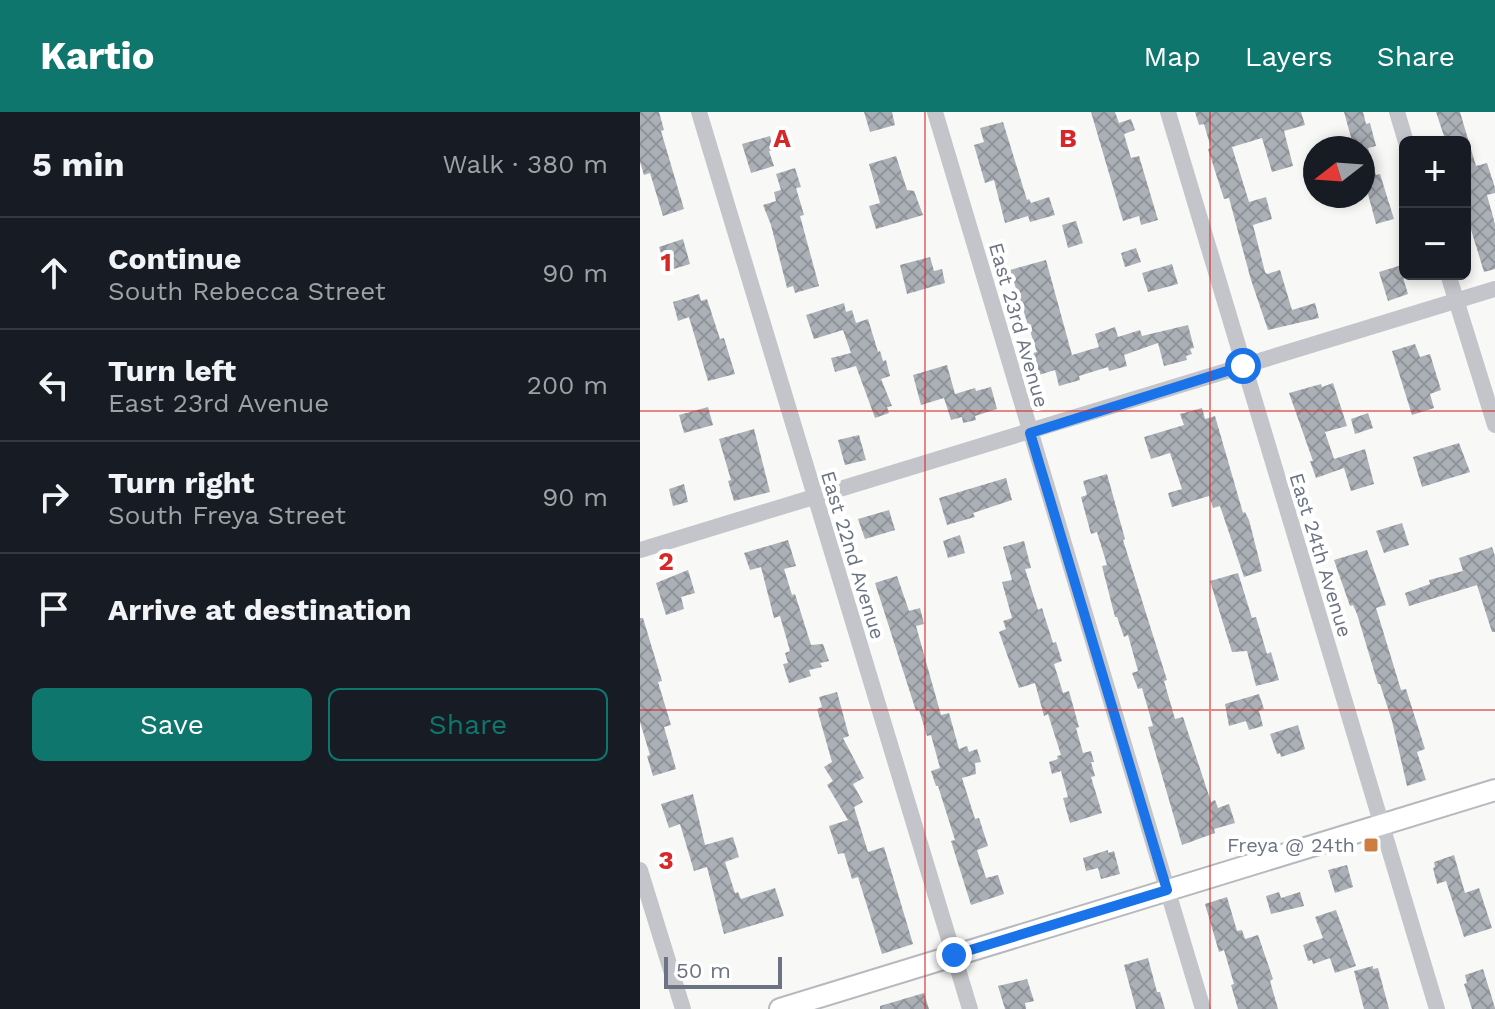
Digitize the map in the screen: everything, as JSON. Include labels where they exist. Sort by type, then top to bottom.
[{"type":"main road","points":[[780,1009],[1495,790]]},
{"type":"street","name":"East 22nd Avenue","points":[[699,112],[970,1009]]},
{"type":"street","name":"East 23rd Avenue","points":[[935,112],[1203,1009]]},
{"type":"street","name":"East 24th Avenue","points":[[1168,112],[1437,1009]]},
{"type":"street","points":[[1397,112],[1404,136]]},
{"type":"street","points":[[1450,280],[1495,425]]},
{"type":"street","points":[[640,550],[1495,289]]},
{"type":"street","points":[[640,870],[683,1009]]},
{"type":"building","points":[[640,112],[659,112],[664,130],[661,131],[684,209],[663,216],[650,173],[644,175],[640,162]]},
{"type":"building","points":[[864,112],[892,112],[895,125],[870,132]]},
{"type":"building","points":[[1091,112],[1115,112],[1119,123],[1131,119],[1135,130],[1124,134],[1131,158],[1139,156],[1158,220],[1141,225],[1139,216],[1123,221]]},
{"type":"building","points":[[1195,112],[1301,112],[1305,125],[1284,131],[1293,166],[1272,172],[1262,138],[1232,147],[1249,202],[1266,197],[1272,219],[1253,225],[1265,272],[1280,270],[1292,310],[1315,303],[1319,318],[1268,330],[1229,198],[1224,199],[1208,149],[1211,148],[1204,124],[1199,125]]},
{"type":"building","points":[[1344,112],[1363,112],[1373,136],[1351,136]]},
{"type":"building","points":[[1436,112],[1460,112],[1467,136],[1444,136]]},
{"type":"building","points":[[1003,122],[1027,200],[1031,203],[1049,197],[1055,215],[1030,222],[1028,216],[1005,223],[994,180],[985,183],[974,145],[984,142],[980,128]]},
{"type":"building","points":[[770,136],[774,150],[769,151],[774,166],[751,173],[742,144]]},
{"type":"building","points":[[1471,149],[1476,166],[1487,163],[1495,188],[1495,193],[1487,195],[1495,224],[1495,269],[1484,272],[1471,230]]},
{"type":"building","points":[[896,156],[907,190],[914,191],[923,215],[876,229],[869,206],[880,203],[869,164]]},
{"type":"building","points":[[795,168],[801,187],[796,188],[804,215],[800,216],[819,286],[795,293],[793,286],[787,288],[763,205],[776,201],[774,192],[781,190],[776,174]]},
{"type":"building","points":[[1375,172],[1376,175],[1380,174],[1394,219],[1376,224],[1372,208],[1375,208]]},
{"type":"building","points":[[1076,221],[1083,243],[1068,248],[1062,225]]},
{"type":"building","points":[[683,239],[690,264],[667,271],[659,247]]},
{"type":"building","points":[[1136,248],[1141,262],[1125,267],[1121,253]]},
{"type":"building","points":[[930,257],[934,271],[942,269],[945,283],[907,294],[900,265]]},
{"type":"building","points":[[1046,260],[1072,355],[1099,347],[1095,334],[1115,327],[1118,337],[1140,330],[1142,336],[1188,325],[1194,348],[1190,349],[1192,354],[1186,356],[1187,360],[1164,366],[1158,343],[1124,355],[1127,366],[1109,371],[1108,367],[1059,386],[1055,370],[1039,375],[1033,353],[1037,352],[1010,270]]},
{"type":"building","points":[[1172,264],[1178,284],[1148,292],[1142,273]]},
{"type":"building","points":[[1399,266],[1399,280],[1404,280],[1408,294],[1388,301],[1379,272]]},
{"type":"building","points":[[699,294],[701,301],[707,299],[735,374],[708,381],[689,317],[678,321],[673,302]]},
{"type":"building","points":[[844,303],[846,312],[852,310],[856,323],[868,319],[878,352],[883,361],[886,360],[890,376],[881,379],[892,406],[887,407],[889,413],[875,418],[856,366],[835,372],[831,358],[851,353],[843,330],[814,339],[806,315]]},
{"type":"building","points":[[1415,344],[1420,357],[1430,354],[1441,390],[1430,394],[1434,408],[1412,415],[1392,351]]},
{"type":"building","points":[[947,365],[955,394],[991,387],[997,409],[963,423],[962,417],[951,420],[944,398],[921,405],[913,375]]},
{"type":"building","points":[[1333,383],[1347,426],[1325,432],[1334,459],[1365,449],[1374,484],[1351,491],[1344,468],[1316,478],[1289,393]]},
{"type":"building","points":[[708,407],[713,425],[684,433],[679,415]]},
{"type":"building","points":[[1202,408],[1205,419],[1215,416],[1262,571],[1244,577],[1220,506],[1213,508],[1209,496],[1172,507],[1168,493],[1182,489],[1170,453],[1151,459],[1144,437],[1184,425],[1180,414]]},
{"type":"building","points":[[1368,413],[1373,428],[1355,434],[1351,419]]},
{"type":"building","points":[[754,429],[770,492],[734,501],[719,439]]},
{"type":"building","points":[[859,435],[866,460],[845,465],[838,440]]},
{"type":"building","points":[[1459,443],[1470,472],[1422,487],[1413,457]]},
{"type":"building","points":[[1107,474],[1123,540],[1167,680],[1164,681],[1175,719],[1183,717],[1211,802],[1215,800],[1218,808],[1229,804],[1235,823],[1214,829],[1215,833],[1182,845],[1148,727],[1153,726],[1142,688],[1138,689],[1132,673],[1138,671],[1128,635],[1124,637],[1115,617],[1102,566],[1107,565],[1097,532],[1091,534],[1081,497],[1087,495],[1083,481]]},
{"type":"building","points":[[1006,478],[1012,500],[973,513],[975,517],[947,525],[939,498]]},
{"type":"building","points":[[684,484],[688,502],[673,506],[669,489]]},
{"type":"building","points":[[889,510],[895,530],[865,539],[858,519]]},
{"type":"building","points":[[1402,523],[1409,545],[1384,553],[1376,531]]},
{"type":"building","points":[[960,535],[965,553],[948,558],[943,541]]},
{"type":"building","points":[[788,540],[796,566],[784,569],[792,595],[795,594],[811,645],[823,644],[829,661],[820,663],[822,667],[809,670],[811,676],[789,683],[783,664],[788,663],[785,653],[790,651],[780,616],[774,618],[761,567],[750,570],[744,553]]},
{"type":"building","points":[[1024,541],[1031,568],[1025,569],[1038,610],[1042,608],[1062,661],[1054,664],[1063,693],[1069,691],[1083,753],[1091,751],[1094,762],[1091,762],[1095,776],[1091,777],[1102,813],[1070,823],[1063,798],[1068,797],[1061,771],[1052,774],[1049,762],[1061,755],[1048,714],[1044,716],[1035,683],[1019,688],[999,632],[1006,629],[1003,621],[1012,618],[1002,582],[1012,580],[1003,547]]},
{"type":"building","points":[[1492,547],[1495,556],[1495,632],[1492,632],[1477,585],[1409,606],[1405,593],[1430,584],[1429,580],[1463,571],[1459,558]]},
{"type":"building","points":[[1367,550],[1386,605],[1376,608],[1401,690],[1406,689],[1425,749],[1417,752],[1426,780],[1407,786],[1392,721],[1357,614],[1353,605],[1350,606],[1334,560]]},
{"type":"building","points":[[688,570],[695,593],[681,597],[684,609],[666,615],[656,583]]},
{"type":"building","points":[[1238,573],[1252,618],[1256,617],[1279,680],[1256,686],[1247,651],[1232,652],[1210,581]]},
{"type":"building","points":[[897,576],[909,611],[920,608],[924,624],[916,626],[941,715],[949,713],[959,749],[967,746],[969,752],[977,749],[981,762],[975,763],[976,774],[962,778],[975,819],[979,818],[988,846],[977,850],[986,878],[998,875],[1004,894],[971,905],[951,841],[955,840],[931,771],[940,768],[931,735],[927,736],[919,710],[916,711],[875,583]]},
{"type":"building","points":[[640,618],[643,618],[662,681],[658,682],[671,725],[664,727],[676,769],[653,776],[640,722]]},
{"type":"building","points":[[837,692],[849,736],[843,738],[864,778],[853,784],[863,802],[854,807],[868,852],[884,847],[913,944],[882,954],[858,877],[852,879],[844,853],[838,854],[829,826],[848,820],[827,785],[833,781],[824,767],[832,762],[817,709],[822,707],[819,697]]},
{"type":"building","points":[[1259,694],[1264,709],[1259,711],[1263,726],[1249,730],[1246,721],[1229,726],[1225,704]]},
{"type":"building","points":[[1298,725],[1305,749],[1281,757],[1270,734]]},
{"type":"building","points":[[693,794],[705,845],[733,837],[739,857],[725,862],[735,893],[738,892],[741,899],[775,888],[784,916],[724,934],[707,867],[694,871],[680,824],[669,828],[661,804]]},
{"type":"building","points":[[1108,850],[1108,853],[1114,851],[1120,874],[1101,879],[1098,868],[1086,871],[1083,858]]},
{"type":"building","points":[[1454,855],[1465,893],[1479,888],[1492,928],[1464,937],[1446,881],[1437,884],[1433,868],[1434,862]]},
{"type":"building","points":[[1347,865],[1353,887],[1335,893],[1328,870]]},
{"type":"building","points":[[1279,892],[1281,898],[1300,892],[1304,906],[1271,914],[1266,896]]},
{"type":"building","points":[[1227,897],[1237,931],[1242,930],[1245,939],[1258,935],[1273,979],[1270,981],[1278,1009],[1238,1009],[1224,950],[1219,952],[1205,904]]},
{"type":"building","points":[[1336,910],[1356,966],[1335,973],[1330,958],[1313,964],[1312,960],[1308,961],[1303,945],[1323,938],[1315,917]]},
{"type":"building","points":[[1148,958],[1165,1009],[1136,1009],[1124,965]]},
{"type":"building","points":[[1373,966],[1373,969],[1378,968],[1389,1009],[1364,1009],[1354,971]]},
{"type":"building","points":[[1483,969],[1495,1009],[1472,1009],[1464,984],[1467,983],[1465,975]]},
{"type":"building","points":[[1027,979],[1034,1001],[1025,1003],[1026,1009],[1005,1009],[998,986]]},
{"type":"building","points":[[924,993],[929,1009],[880,1009],[880,1006]]},
{"type":"place","name":"Freya @ 24th","points":[[1371,845]]},
{"type":"route","points":[[954,955],[1167,890],[1030,433],[1243,366]]}]
